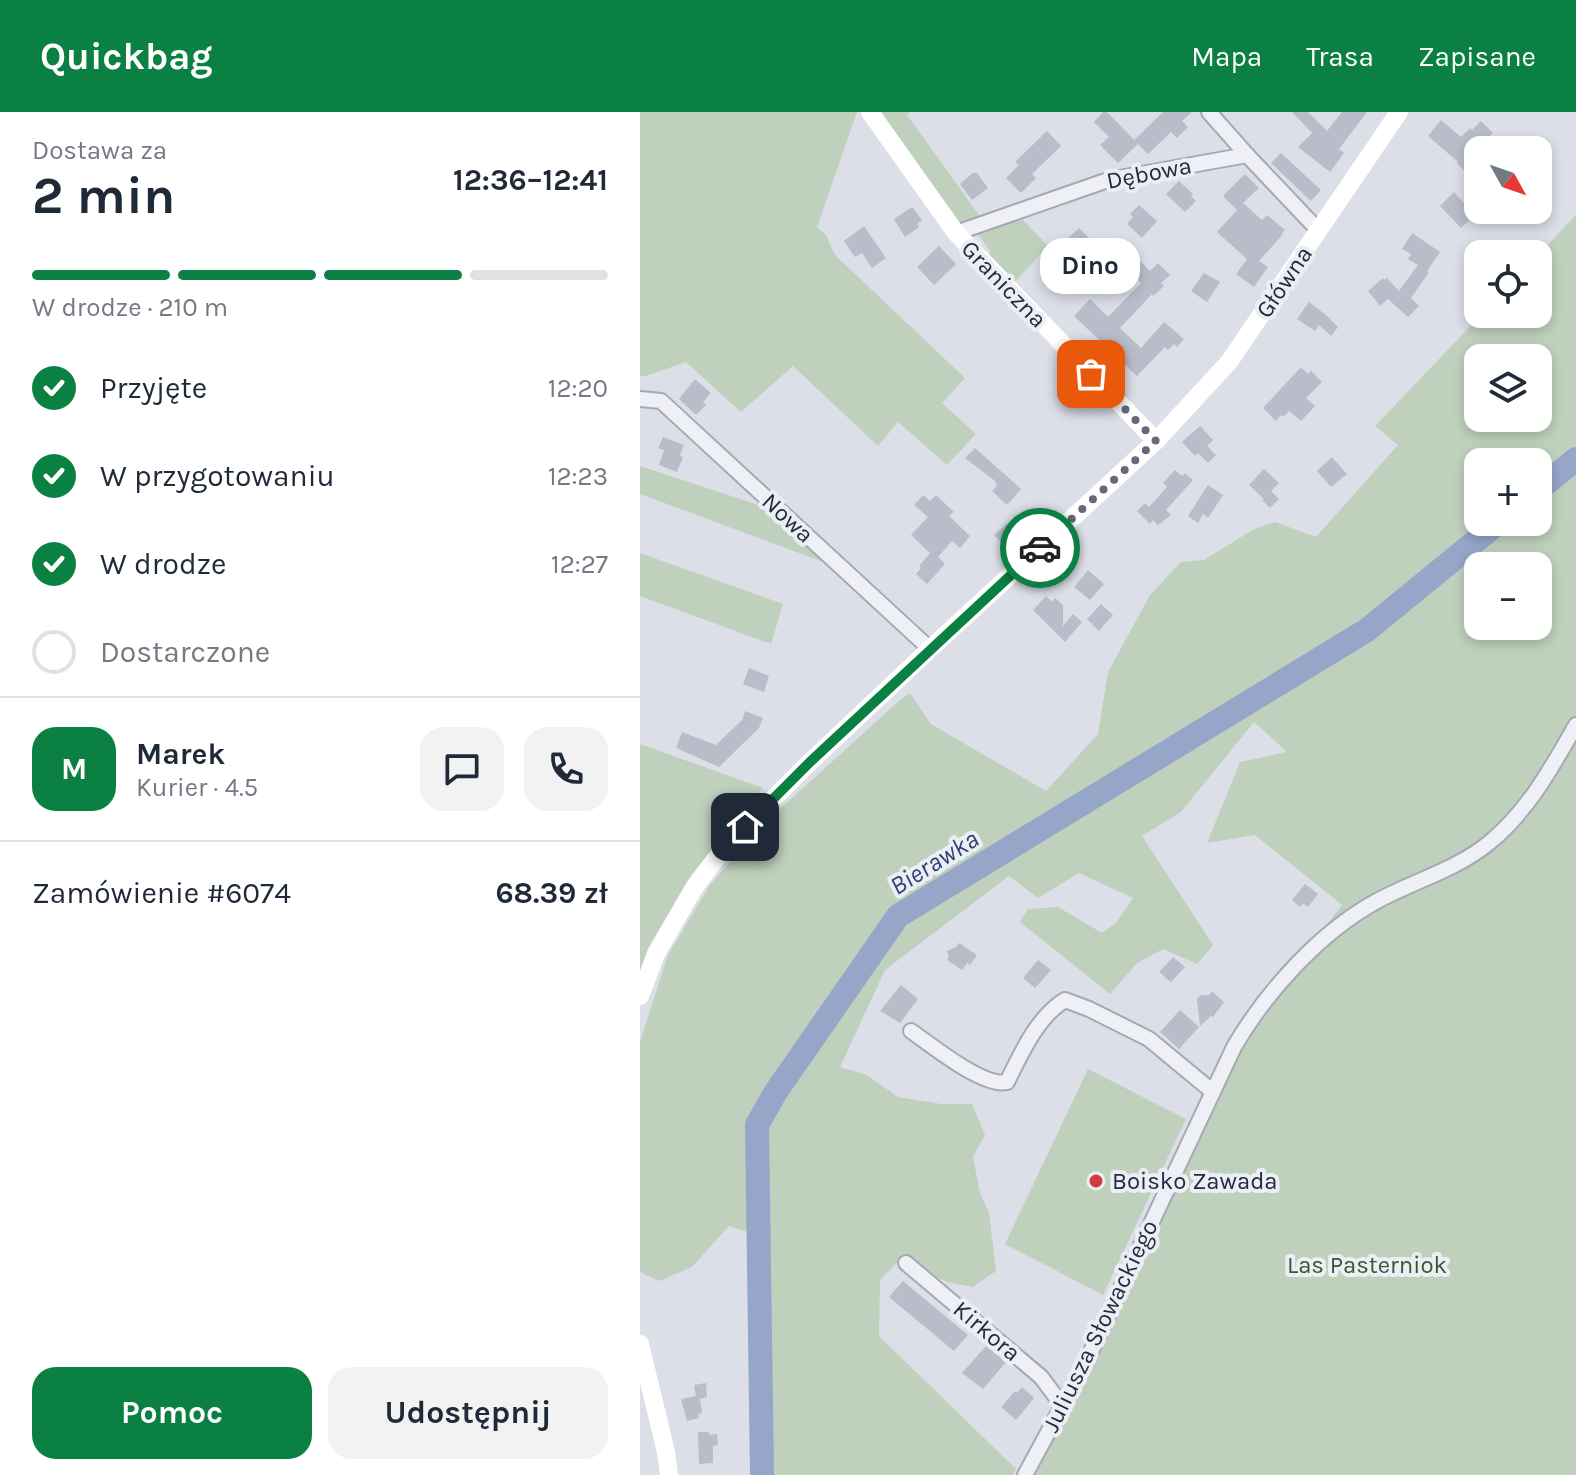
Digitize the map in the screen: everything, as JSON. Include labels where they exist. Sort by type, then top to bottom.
[{"type":"main road","name":"Graniczna","points":[[870,112],[956,233],[1156,441]]},
{"type":"main road","name":"Główna","points":[[640,996],[656,954],[694,888],[724,848],[810,762],[1156,441],[1229,362],[1399,112]]},
{"type":"main road","points":[[640,1344],[669,1475]]},
{"type":"street","points":[[1209,112],[1318,230]]},
{"type":"street","name":"Dębowa","points":[[956,233],[1108,180],[1247,155]]},
{"type":"street","name":"Nowa","points":[[640,399],[661,401],[930,649]]},
{"type":"street","name":"Juliusza Słowackiego","points":[[1025,1475],[1087,1360],[1249,1021],[1306,956],[1354,915],[1489,844],[1521,811],[1576,725]]},
{"type":"street","points":[[911,1031],[983,1079],[999,1084],[1007,1082],[1038,1024],[1051,1008],[1065,1000],[1149,1039],[1213,1092]]},
{"type":"street","name":"Kirkora","points":[[906,1263],[1041,1377],[1062,1405]]},
{"type":"green space","points":[[640,112],[857,112],[817,227],[826,235],[835,255],[965,378],[942,403],[976,434],[947,465],[898,422],[878,446],[793,366],[741,412],[686,362],[640,376]]},
{"type":"green space","points":[[878,112],[910,112],[907,115],[982,219],[966,225],[958,223]]},
{"type":"green space","name":"Las Pasterniok","points":[[1576,215],[1576,453],[1552,471],[1552,448],[1464,448],[1464,536],[1552,536],[1552,483],[1576,466],[1576,1475],[1034,1475],[1249,1029],[1342,905],[1255,835],[1207,843],[1240,762],[1287,752],[1254,722],[1181,812],[1142,836],[1213,945],[1197,964],[1163,949],[1137,963],[1110,994],[1020,922],[1028,909],[1058,907],[1102,933],[1116,923],[1133,898],[1079,873],[1038,898],[1009,876],[885,970],[840,1067],[867,1075],[898,1097],[941,1104],[972,1104],[985,1135],[973,1157],[980,1193],[989,1213],[996,1271],[973,1287],[947,1282],[906,1263],[902,1258],[880,1280],[879,1336],[1016,1469],[1013,1475],[768,1475],[766,1238],[729,1226],[692,1267],[659,1281],[640,1272],[640,1042],[668,955],[710,885],[761,826],[910,693],[931,724],[1046,791],[1098,734],[1108,672],[1150,595],[1181,562],[1204,560],[1254,529],[1275,522],[1316,537],[1398,445],[1375,426],[1469,328],[1552,328],[1552,240]]},
{"type":"green space","points":[[1020,217],[1048,246],[1012,285],[987,256],[991,252],[977,233]]},
{"type":"green space","points":[[640,466],[771,509],[829,564],[640,494]]},
{"type":"green space","points":[[640,553],[783,604],[771,644],[640,596]]},
{"type":"green space","points":[[640,744],[763,788],[691,875],[649,946],[640,971]]},
{"type":"green space","name":"Boisko Zawada","points":[[1088,1069],[1186,1119],[1103,1295],[1005,1244]]},
{"type":"building","points":[[1103,112],[1107,112],[1138,144],[1118,163],[1100,145],[1109,137],[1094,122]]},
{"type":"building","points":[[1163,112],[1192,112],[1182,121],[1188,127],[1177,138],[1171,132],[1148,154],[1134,140]]},
{"type":"building","points":[[1292,112],[1308,112],[1327,131],[1342,112],[1367,112],[1339,149],[1344,153],[1330,172],[1298,147],[1312,133]]},
{"type":"building","points":[[1441,120],[1461,137],[1481,121],[1493,133],[1490,136],[1464,136],[1464,171],[1428,136]]},
{"type":"building","points":[[1047,131],[1061,146],[1032,174],[1036,178],[1021,193],[1006,178],[1019,165],[1015,162]]},
{"type":"building","points":[[1281,153],[1321,190],[1311,201],[1271,163]]},
{"type":"building","points":[[977,173],[988,188],[972,200],[960,184]]},
{"type":"building","points":[[1245,174],[1259,188],[1243,203],[1262,220],[1267,215],[1285,230],[1259,261],[1268,267],[1254,287],[1236,274],[1247,259],[1217,232],[1237,210],[1223,196]]},
{"type":"building","points":[[1179,181],[1196,201],[1185,212],[1166,194]]},
{"type":"building","points":[[1454,192],[1464,203],[1465,224],[1461,228],[1440,206]]},
{"type":"building","points":[[1139,205],[1157,221],[1142,238],[1127,224],[1133,217],[1130,214]]},
{"type":"building","points":[[912,207],[922,220],[917,224],[919,227],[905,237],[894,219]]},
{"type":"building","points":[[864,226],[886,258],[872,268],[862,253],[855,257],[844,241]]},
{"type":"building","points":[[1079,228],[1090,239],[1075,254],[1064,242]]},
{"type":"building","points":[[1412,233],[1440,252],[1411,298],[1419,306],[1408,317],[1388,299],[1380,306],[1368,291],[1387,278],[1399,291],[1418,265],[1408,259],[1411,254],[1402,249]]},
{"type":"building","points":[[939,246],[956,264],[934,285],[917,267]]},
{"type":"building","points":[[1139,260],[1150,271],[1158,263],[1170,275],[1161,283],[1164,286],[1152,294],[1120,328],[1141,348],[1164,322],[1184,339],[1177,347],[1174,344],[1168,350],[1165,347],[1137,376],[1074,316],[1090,299],[1108,317],[1141,283],[1129,270]]},
{"type":"building","points":[[1204,273],[1220,282],[1207,302],[1191,291]]},
{"type":"building","points":[[1309,302],[1338,327],[1331,336],[1319,325],[1315,331],[1297,319]]},
{"type":"building","points":[[1301,367],[1308,374],[1311,371],[1322,382],[1306,398],[1315,406],[1301,421],[1289,411],[1276,421],[1263,408]]},
{"type":"building","points":[[695,379],[711,393],[703,402],[706,405],[696,415],[679,399]]},
{"type":"building","points":[[1200,426],[1213,440],[1207,446],[1216,455],[1208,463],[1198,453],[1195,456],[1182,442]]},
{"type":"building","points":[[663,437],[684,445],[677,472],[659,465],[664,450],[658,448]]},
{"type":"building","points":[[975,448],[1021,489],[1007,505],[992,491],[997,486],[995,481],[965,458]]},
{"type":"building","points":[[1332,457],[1347,474],[1331,487],[1317,471]]},
{"type":"building","points":[[1264,469],[1279,483],[1271,491],[1279,499],[1270,508],[1249,485]]},
{"type":"building","points":[[1175,470],[1193,480],[1166,510],[1171,515],[1158,525],[1153,520],[1150,524],[1137,511],[1145,503],[1149,507],[1167,487],[1163,483]]},
{"type":"building","points":[[1208,485],[1223,495],[1208,518],[1203,514],[1198,523],[1188,516]]},
{"type":"building","points":[[923,495],[930,501],[936,495],[954,512],[949,516],[970,536],[960,548],[952,541],[938,557],[945,564],[927,584],[916,574],[930,553],[911,535],[928,517],[914,505]]},
{"type":"building","points":[[1009,522],[1021,534],[1007,548],[994,535]]},
{"type":"building","points":[[1088,570],[1104,584],[1090,600],[1074,587]]},
{"type":"building","points":[[1046,596],[1052,602],[1055,598],[1063,605],[1063,626],[1073,614],[1082,622],[1065,642],[1033,610]]},
{"type":"building","points":[[1101,604],[1113,615],[1099,631],[1087,619]]},
{"type":"building","points":[[749,668],[769,676],[764,692],[743,684]]},
{"type":"building","points":[[745,711],[763,718],[759,728],[719,767],[676,748],[682,732],[716,745],[742,720]]},
{"type":"building","points":[[1305,884],[1318,894],[1308,907],[1303,903],[1300,907],[1292,900]]},
{"type":"building","points":[[959,943],[977,955],[962,970],[947,960],[947,951]]},
{"type":"building","points":[[1173,957],[1185,967],[1171,982],[1159,972]]},
{"type":"building","points":[[1038,960],[1051,970],[1035,988],[1023,978]]},
{"type":"building","points":[[901,985],[918,999],[900,1023],[880,1011]]},
{"type":"building","points":[[1212,991],[1224,1002],[1213,1017],[1200,1026],[1197,999]]},
{"type":"building","points":[[1180,1010],[1199,1027],[1179,1049],[1160,1032]]},
{"type":"building","points":[[903,1281],[968,1335],[954,1351],[889,1297]]},
{"type":"building","points":[[986,1346],[1006,1362],[983,1389],[962,1373]]},
{"type":"building","points":[[706,1383],[707,1397],[700,1399],[702,1413],[698,1414],[699,1418],[687,1421],[681,1399],[696,1396],[694,1385]]},
{"type":"building","points":[[1022,1387],[1034,1398],[1016,1420],[1001,1407]]},
{"type":"building","points":[[698,1432],[717,1434],[718,1445],[713,1446],[713,1463],[699,1464]]},
{"type":"waterway","name":"Bierawka","points":[[1552,479],[1576,459]]},
{"type":"waterway","name":"Bierawka","points":[[762,1475],[757,1125],[775,1093],[898,916],[1367,630],[1482,536]]},
{"type":"way so far","points":[[1040,548],[1156,441],[1091,374]]},
{"type":"place","name":"Dino","points":[[1091,374]]},
{"type":"place","name":"Boisko Zawada","points":[[1096,1181]]},
{"type":"route","points":[[745,827],[810,762],[1040,548]]}]
